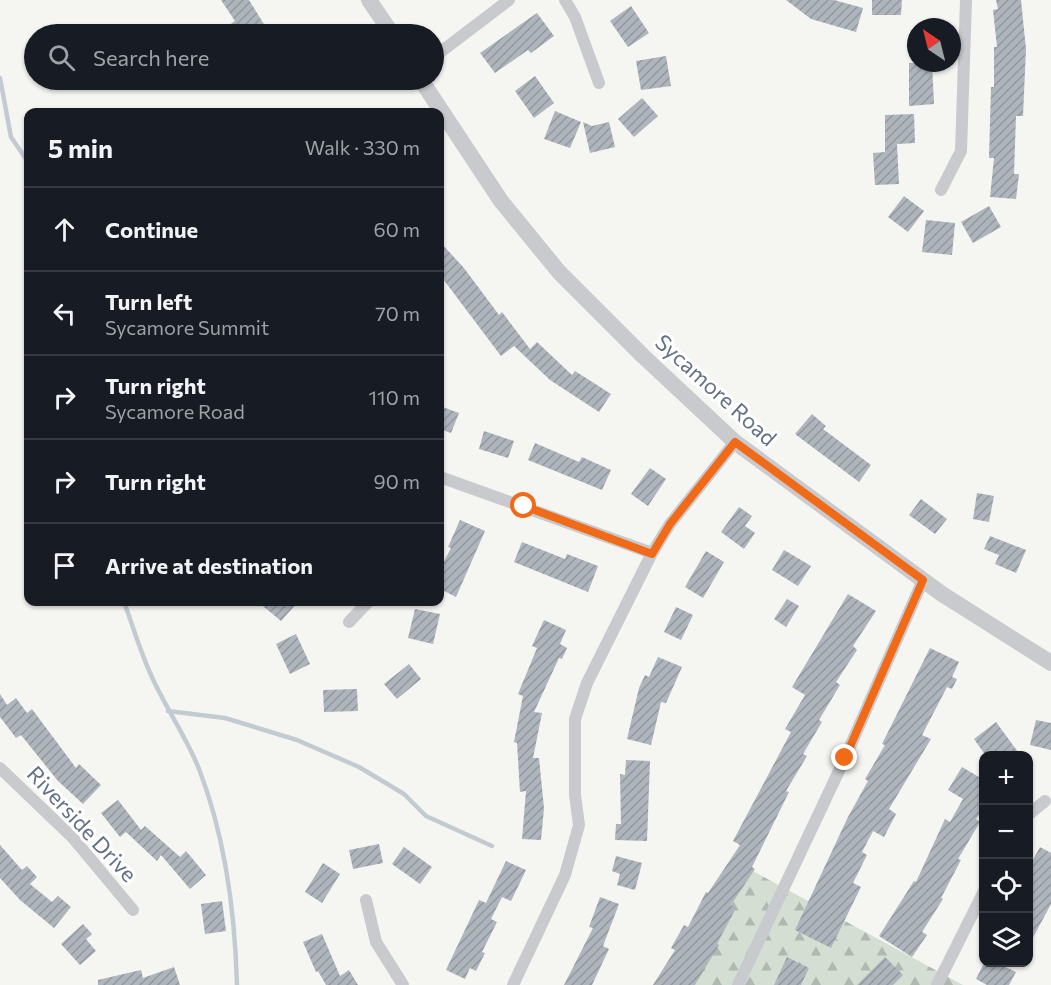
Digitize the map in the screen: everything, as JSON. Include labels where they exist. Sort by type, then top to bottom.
[{"type":"street","points":[[369,0],[385,24]]},
{"type":"street","points":[[444,49],[509,0]]},
{"type":"street","points":[[565,0],[575,17],[599,83]]},
{"type":"street","points":[[941,190],[961,152],[966,0]]},
{"type":"street","name":"Sycamore Road","points":[[428,90],[440,108]]},
{"type":"street","name":"Sycamore Road","points":[[444,115],[501,201],[559,272],[735,442],[923,580],[1051,663]]},
{"type":"street","points":[[513,985],[565,875],[579,825],[575,795],[575,719],[581,698],[652,554],[670,524],[735,442]]},
{"type":"street","points":[[444,478],[652,554]]},
{"type":"street","points":[[738,985],[845,758],[923,580]]},
{"type":"street","points":[[349,622],[364,606]]},
{"type":"street","name":"Riverside Drive","points":[[0,768],[73,838],[133,910]]},
{"type":"street","points":[[1033,812],[1045,801]]},
{"type":"street","points":[[366,900],[376,942],[403,985]]},
{"type":"street","points":[[937,985],[979,901]]},
{"type":"green space","points":[[738,863],[963,985],[674,985]]},
{"type":"building","points":[[221,0],[249,0],[264,24],[230,24],[235,21]]},
{"type":"building","points":[[786,0],[834,0],[863,8],[856,32],[811,19]]},
{"type":"building","points":[[872,0],[902,0],[901,15],[872,15]]},
{"type":"building","points":[[996,0],[1021,0],[1026,49],[1023,116],[1016,116],[1014,174],[1019,174],[1016,199],[990,197],[994,158],[989,158],[991,87],[994,87],[994,47],[997,47],[993,10],[998,9]]},
{"type":"building","points":[[631,6],[649,33],[628,47],[610,21]]},
{"type":"building","points":[[537,13],[554,36],[531,53],[528,50],[495,73],[480,53]]},
{"type":"building","points":[[666,56],[671,86],[641,90],[636,61]]},
{"type":"building","points":[[909,72],[932,72],[934,104],[909,106]]},
{"type":"building","points":[[535,76],[554,103],[534,118],[515,91]]},
{"type":"building","points":[[642,98],[658,116],[634,137],[618,119]]},
{"type":"building","points":[[555,111],[581,122],[570,148],[544,139]]},
{"type":"building","points":[[914,114],[915,143],[897,144],[899,184],[875,185],[873,153],[885,152],[885,115]]},
{"type":"building","points":[[583,122],[592,126],[609,122],[615,147],[590,153]]},
{"type":"building","points":[[904,196],[924,211],[908,232],[888,217]]},
{"type":"building","points":[[989,206],[1001,227],[973,243],[961,222]]},
{"type":"building","points":[[926,220],[955,223],[952,255],[922,252]]},
{"type":"building","points":[[444,246],[464,268],[499,315],[502,312],[530,349],[537,342],[572,375],[575,371],[611,394],[599,412],[550,380],[514,346],[501,356],[444,280]]},
{"type":"building","points":[[444,407],[459,413],[451,433],[444,430]]},
{"type":"building","points":[[812,414],[826,426],[823,429],[871,465],[859,482],[795,434]]},
{"type":"building","points":[[484,431],[514,441],[508,458],[479,449]]},
{"type":"building","points":[[535,443],[579,462],[582,457],[611,470],[602,490],[528,460]]},
{"type":"building","points":[[650,468],[666,479],[648,506],[631,494]]},
{"type":"building","points":[[977,493],[994,496],[989,522],[973,519]]},
{"type":"building","points":[[921,499],[947,519],[935,534],[909,515]]},
{"type":"building","points":[[739,507],[752,516],[745,526],[755,533],[744,549],[721,532]]},
{"type":"building","points":[[460,520],[485,531],[456,597],[444,591],[444,561],[451,548],[448,547]]},
{"type":"building","points":[[990,536],[1026,550],[1016,573],[995,564],[999,555],[984,549]]},
{"type":"building","points":[[522,542],[565,559],[567,554],[598,566],[588,592],[514,562]]},
{"type":"building","points":[[784,550],[811,566],[798,586],[772,570]]},
{"type":"building","points":[[706,551],[724,562],[703,598],[685,587]]},
{"type":"building","points":[[848,594],[876,611],[853,646],[857,650],[836,682],[840,685],[819,720],[822,722],[803,754],[807,756],[786,791],[789,792],[752,867],[755,869],[731,905],[736,908],[717,944],[719,945],[695,985],[653,985],[675,950],[671,948],[684,925],[688,927],[706,892],[708,893],[740,845],[733,841],[791,732],[785,729],[805,695],[792,687]]},
{"type":"building","points":[[787,599],[799,606],[786,627],[774,619]]},
{"type":"building","points":[[263,606],[294,606],[281,621]]},
{"type":"building","points":[[676,607],[693,615],[681,640],[664,632]]},
{"type":"building","points":[[415,609],[440,614],[433,644],[408,638]]},
{"type":"building","points":[[544,620],[566,630],[560,644],[567,648],[562,659],[559,658],[534,712],[542,713],[533,758],[539,758],[544,808],[541,840],[522,839],[526,791],[520,792],[517,743],[514,742],[523,696],[518,694],[537,648],[532,646]]},
{"type":"building","points":[[296,634],[310,664],[290,674],[276,644]]},
{"type":"building","points":[[930,648],[959,662],[952,677],[957,679],[952,689],[947,687],[922,735],[931,739],[889,809],[896,814],[884,837],[873,831],[862,852],[867,855],[853,883],[861,887],[831,948],[795,930],[848,817],[868,781],[865,779],[885,745],[882,744]]},
{"type":"building","points":[[658,657],[682,667],[666,703],[661,702],[651,745],[627,739],[639,688],[645,675],[649,677]]},
{"type":"building","points":[[409,664],[421,679],[397,699],[384,684]]},
{"type":"building","points":[[357,689],[358,711],[324,712],[323,690]]},
{"type":"building","points":[[0,694],[7,705],[16,698],[27,713],[32,709],[76,768],[79,764],[101,785],[83,804],[58,781],[21,735],[16,738],[0,717]]},
{"type":"building","points":[[1036,720],[1051,723],[1051,750],[1030,745]]},
{"type":"building","points":[[996,722],[1017,751],[982,751],[974,739]]},
{"type":"building","points":[[626,760],[650,761],[647,841],[615,840],[616,824],[621,824],[620,774],[625,775]]},
{"type":"building","points":[[962,767],[979,777],[979,815],[976,819],[979,824],[958,859],[961,860],[941,898],[943,899],[922,932],[927,935],[912,957],[879,936],[914,881],[916,882],[945,819],[950,822],[963,799],[948,790]]},
{"type":"building","points":[[118,800],[141,830],[145,826],[180,857],[186,851],[206,875],[190,889],[161,855],[157,861],[126,832],[120,837],[101,813]]},
{"type":"building","points":[[379,844],[383,863],[353,869],[349,850]]},
{"type":"building","points":[[0,845],[22,870],[27,866],[37,877],[30,884],[52,902],[58,896],[71,907],[54,928],[20,900],[0,878]]},
{"type":"building","points":[[404,847],[432,867],[420,884],[392,864]]},
{"type":"building","points":[[1040,847],[1051,853],[1051,904],[1033,938],[1033,913],[1033,860]]},
{"type":"building","points":[[616,856],[642,863],[635,890],[617,885],[620,874],[612,871]]},
{"type":"building","points":[[506,861],[526,870],[511,901],[502,897],[491,919],[497,922],[482,952],[485,953],[476,971],[470,968],[465,979],[446,970],[479,900],[486,903]]},
{"type":"building","points":[[323,863],[340,874],[322,903],[305,892]]},
{"type":"building","points":[[600,897],[619,904],[603,946],[609,949],[592,985],[564,985],[593,928],[589,927]]},
{"type":"building","points":[[222,901],[226,931],[205,934],[201,904]]},
{"type":"building","points":[[83,924],[92,934],[86,939],[96,951],[80,965],[61,944]]},
{"type":"building","points":[[322,934],[340,976],[349,970],[358,985],[326,985],[318,971],[316,972],[303,942]]},
{"type":"building","points":[[787,957],[809,968],[801,985],[774,985]]},
{"type":"building","points":[[885,957],[903,975],[893,985],[857,985]]},
{"type":"building","points":[[174,967],[180,985],[98,985],[98,980],[141,970],[143,978]]},
{"type":"building","points":[[982,967],[1005,967],[1016,972],[1009,985],[987,985],[976,979]]},
{"type":"waterway","points":[[0,78],[11,137],[24,156]]},
{"type":"waterway","points":[[125,606],[147,666],[194,757],[216,821],[231,903],[237,985]]},
{"type":"waterway","points":[[168,711],[225,718],[297,740],[359,767],[404,794],[426,816],[492,846]]},
{"type":"route","points":[[524,506],[652,554],[670,524],[735,442],[923,580],[845,758]]}]
